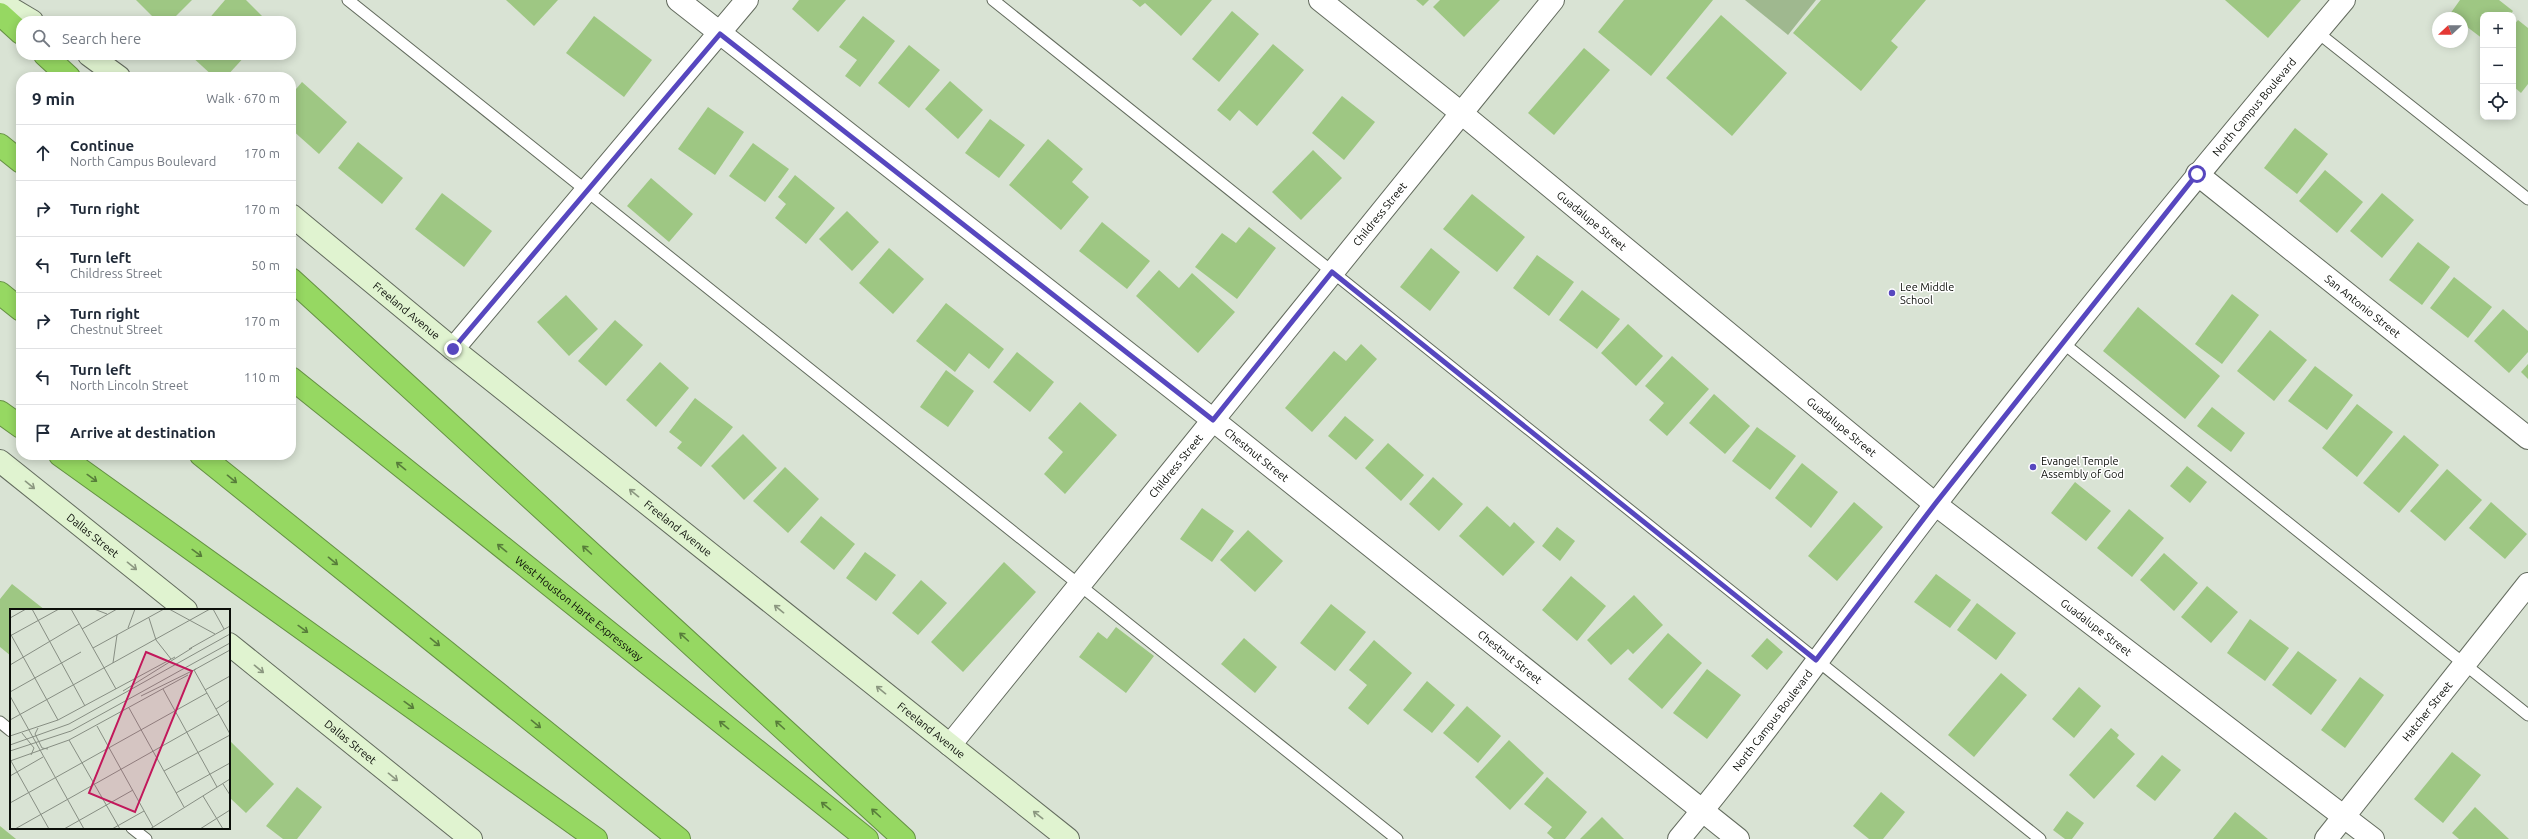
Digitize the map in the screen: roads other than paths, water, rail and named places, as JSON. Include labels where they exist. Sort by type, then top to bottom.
[{"type":"highway","points":[[0,14],[16,28]]},
{"type":"highway","points":[[50,60],[64,72]]},
{"type":"highway","points":[[0,145],[16,158]]},
{"type":"highway","points":[[296,284],[904,839]]},
{"type":"highway","points":[[0,293],[16,306]]},
{"type":"highway","name":"West Houston Harte Expressway","points":[[296,382],[867,839]]},
{"type":"highway","points":[[0,412],[16,423]]},
{"type":"highway","points":[[67,460],[596,839]]},
{"type":"highway","points":[[207,460],[679,839]]},
{"type":"main road","points":[[0,2],[24,16]]},
{"type":"main road","points":[[96,60],[112,72]]},
{"type":"main road","name":"Freeland Avenue","points":[[296,219],[453,349],[1068,839]]},
{"type":"main road","name":"Dallas Street","points":[[0,460],[185,609]]},
{"type":"main road","name":"Dallas Street","points":[[230,645],[471,839]]},
{"type":"street","name":"Chestnut Street","points":[[678,0],[1213,420],[1738,839]]},
{"type":"street","points":[[453,349],[720,34],[746,0]]},
{"type":"street","name":"Guadalupe Street","points":[[1320,0],[1460,112],[1935,504],[2345,816],[2373,839]]},
{"type":"street","name":"Childress Street","points":[[950,745],[1460,112],[1553,0]]},
{"type":"street","name":"North Campus Boulevard","points":[[1679,839],[1703,810],[1935,504],[2197,174],[2344,0]]},
{"type":"street","name":"San Antonio Street","points":[[2197,174],[2528,438]]},
{"type":"street","name":"Hatcher Street","points":[[2326,839],[2528,584]]},
{"type":"lane","points":[[348,0],[1397,839]]},
{"type":"lane","points":[[993,0],[2040,839]]},
{"type":"lane","points":[[2317,32],[2528,199]]},
{"type":"lane","points":[[2063,343],[2528,715]]},
{"type":"lane","points":[[0,722],[10,730]]},
{"type":"lane","points":[[133,829],[146,839]]},
{"type":"place","name":"Lee Middle School","points":[[1892,293]]},
{"type":"place","name":"Evangel Temple Assembly of God","points":[[2033,467]]}]
